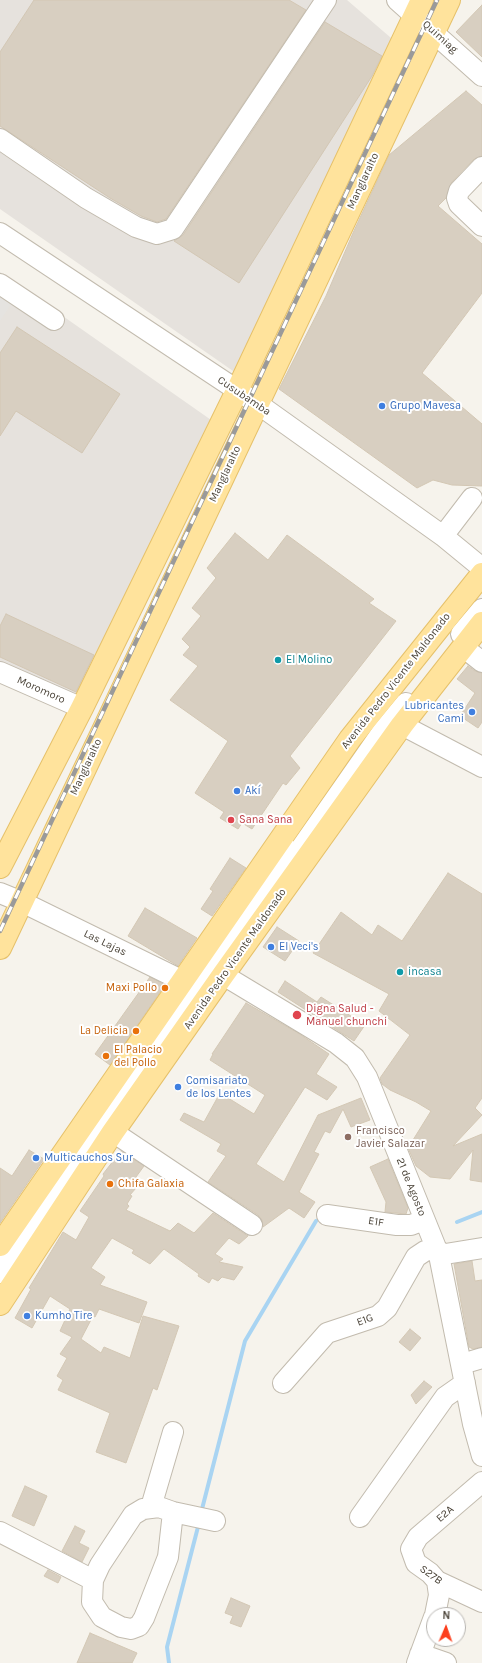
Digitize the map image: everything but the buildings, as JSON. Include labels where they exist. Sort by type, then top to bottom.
[{"type":"main road","name":"Manglaralto","points":[[0,948],[449,0]]},
{"type":"main road","points":[[0,867],[82,708],[237,391],[419,8]]},
{"type":"main road","name":"Avenida Pedro Vicente Maldonado","points":[[0,1245],[197,990],[212,968],[350,739],[482,574]]},
{"type":"main road","name":"Avenida Pedro Vicente Maldonado","points":[[0,1304],[113,1132],[197,990],[212,968],[482,624]]},
{"type":"street","points":[[0,139],[86,198],[136,227],[157,234],[173,228],[326,0]]},
{"type":"street","name":"Quimiag","points":[[397,0],[419,8],[434,31],[482,76]]},
{"type":"street","points":[[482,167],[459,191],[457,198],[459,204],[482,226]]},
{"type":"street","name":"Cusubamba","points":[[0,233],[258,404],[443,536],[482,568]]},
{"type":"street","points":[[0,284],[54,320]]},
{"type":"street","points":[[443,536],[472,498]]},
{"type":"street","points":[[212,968],[280,863],[297,830],[372,723],[482,589]]},
{"type":"street","points":[[212,968],[382,732],[482,609]]},
{"type":"street","points":[[463,647],[482,662]]},
{"type":"street","name":"Moromoro","points":[[0,672],[82,708]]},
{"type":"street","points":[[402,725],[482,768]]},
{"type":"street","name":"Las Lajas","points":[[0,893],[22,902],[197,990]]},
{"type":"street","name":"21 de Agosto","points":[[212,968],[336,1042],[355,1058],[367,1077],[438,1252],[463,1374],[482,1456]]},
{"type":"street","points":[[0,1273],[197,990]]},
{"type":"street","points":[[0,1297],[197,990]]},
{"type":"street","points":[[113,1132],[252,1226]]},
{"type":"street","name":"E1F","points":[[327,1215],[397,1225],[411,1225],[424,1220]]},
{"type":"street","name":"E1G","points":[[283,1383],[327,1333],[378,1316],[387,1308],[416,1257],[425,1251],[438,1252],[482,1248]]},
{"type":"street","points":[[360,1517],[444,1397],[463,1374],[482,1358]]},
{"type":"street","points":[[151,1506],[172,1432]]},
{"type":"street","name":"E2A","points":[[412,1549],[418,1537],[482,1482]]},
{"type":"street","points":[[181,1514],[168,1557],[144,1618],[139,1626],[131,1628],[121,1627],[102,1617],[92,1602],[93,1580],[100,1565],[133,1515],[143,1508],[151,1506],[215,1521]]},
{"type":"street","points":[[0,1532],[93,1580]]},
{"type":"street","name":"S27B","points":[[412,1549],[416,1563],[430,1573],[437,1581],[482,1602]]},
{"type":"street","points":[[436,1607],[439,1595],[437,1581]]},
{"type":"street","points":[[426,1639],[419,1659],[446,1663]]},
{"type":"shaded area","points":[[0,0],[347,0],[405,50],[246,380],[0,209]]},
{"type":"shaded area","points":[[0,272],[214,422],[82,696],[0,662]]},
{"type":"shaded area","points":[[0,296],[11,304],[0,321]]},
{"type":"waterway","points":[[457,1222],[482,1212]]},
{"type":"waterway","points":[[201,1513],[245,1341],[316,1221]]},
{"type":"waterway","points":[[169,1663],[167,1647],[199,1523]]},
{"type":"railway","points":[[0,931],[437,0]]},
{"type":"place","name":"Grupo Mavesa","points":[[382,406]]},
{"type":"place","name":"El Molino","points":[[278,660]]},
{"type":"place","name":"Lubricantes Cami","points":[[472,712]]},
{"type":"place","name":"Akí","points":[[237,791]]},
{"type":"place","name":"Sana Sana","points":[[231,820]]},
{"type":"place","name":"El Veci's","points":[[271,947]]},
{"type":"place","name":"incasa","points":[[400,972]]},
{"type":"place","name":"Maxi Pollo","points":[[165,988]]},
{"type":"place","name":"Digna Salud - Manuel chunchi","points":[[297,1015]]},
{"type":"place","name":"La Delicia","points":[[136,1031]]},
{"type":"place","name":"El Palacio del Pollo","points":[[106,1056]]},
{"type":"place","name":"Comisariato de los Lentes","points":[[178,1087]]},
{"type":"place","name":"Francisco Javier Salazar","points":[[348,1137]]},
{"type":"place","name":"Multicauchos Sur","points":[[36,1158]]},
{"type":"place","name":"Chifa Galaxia","points":[[110,1184]]},
{"type":"place","name":"Kumho Tire","points":[[27,1316]]}]
